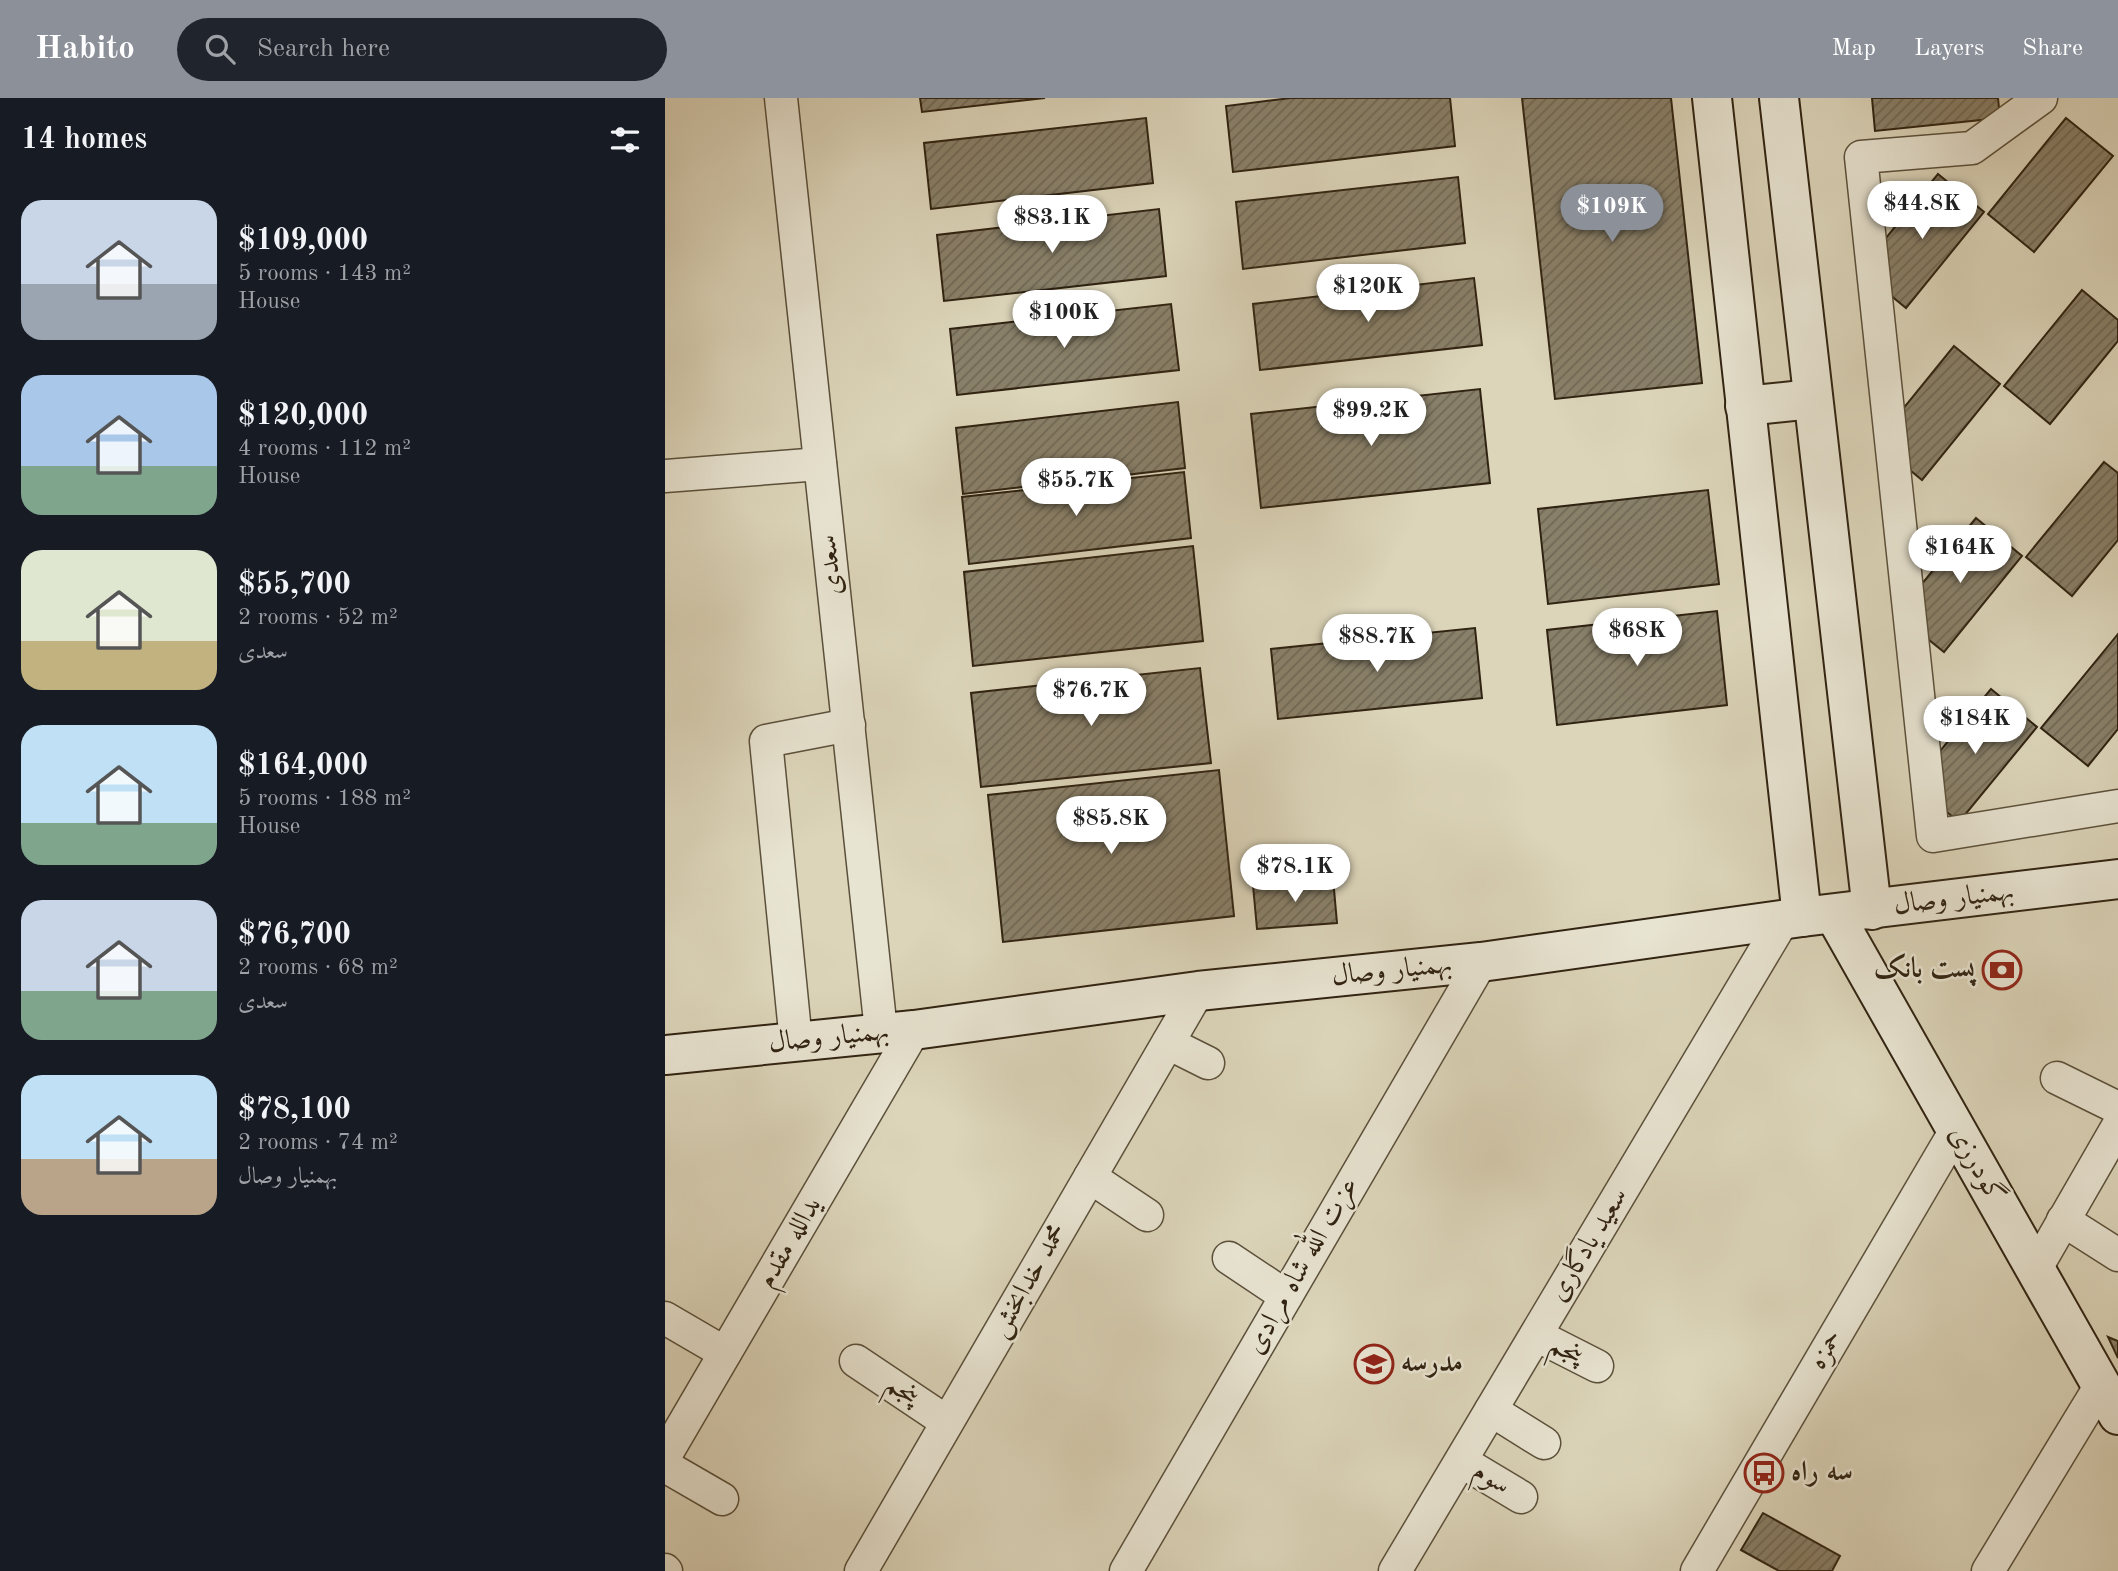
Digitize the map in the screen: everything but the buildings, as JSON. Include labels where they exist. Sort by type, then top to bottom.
[{"type":"street","name":"سعدی","points":[[781,98],[849,725],[898,1031]]},
{"type":"street","points":[[1712,98],[1745,406],[1806,917]]},
{"type":"street","points":[[1779,98],[1872,909]]},
{"type":"street","points":[[2041,98],[1972,148],[1861,157],[1933,836],[2118,806]]},
{"type":"street","points":[[1745,406],[1812,399]]},
{"type":"street","points":[[665,476],[820,464]]},
{"type":"street","points":[[796,1042],[766,741],[849,725]]},
{"type":"street","name":"بهمنیار وصال","points":[[665,1055],[898,1031],[1198,991],[1481,962],[1806,917],[2118,878]]},
{"type":"street","name":"گودرزی","points":[[1806,917],[1956,1130],[2109,1400]]},
{"type":"street","name":"سعید یادگاری","points":[[1395,1571],[1536,1335],[1806,917]]},
{"type":"street","name":"عزت الله شاه مرادی","points":[[1126,1571],[1481,962]]},
{"type":"street","name":"محمد خدابخش","points":[[861,1571],[1198,991]]},
{"type":"street","name":"یدالله مقدم","points":[[665,1456],[725,1353],[898,1031]]},
{"type":"street","points":[[1168,1043],[1208,1063]]},
{"type":"street","points":[[2057,1078],[2118,1108]]},
{"type":"street","points":[[2035,1270],[2118,1126]]},
{"type":"street","name":"حمزه","points":[[1696,1571],[1956,1130]]},
{"type":"street","points":[[1090,1177],[1147,1215]]},
{"type":"street","points":[[2063,1220],[2118,1255]]},
{"type":"street","points":[[1229,1258],[1286,1296]]},
{"type":"street","points":[[665,1318],[725,1353]]},
{"type":"street","name":"پنجم","points":[[1536,1335],[1597,1366]]},
{"type":"street","name":"پنجم","points":[[856,1361],[947,1422]]},
{"type":"street","points":[[1988,1571],[2109,1400]]},
{"type":"street","points":[[1491,1410],[1544,1443]]},
{"type":"street","name":"سوم","points":[[1461,1461],[1521,1497]]},
{"type":"street","points":[[665,1466],[722,1499]]},
{"type":"place","name":"پست بانک","points":[[2002,970]]},
{"type":"place","name":"مدرسه","points":[[1374,1364]]},
{"type":"place","name":"سه راه","points":[[1764,1473]]}]
